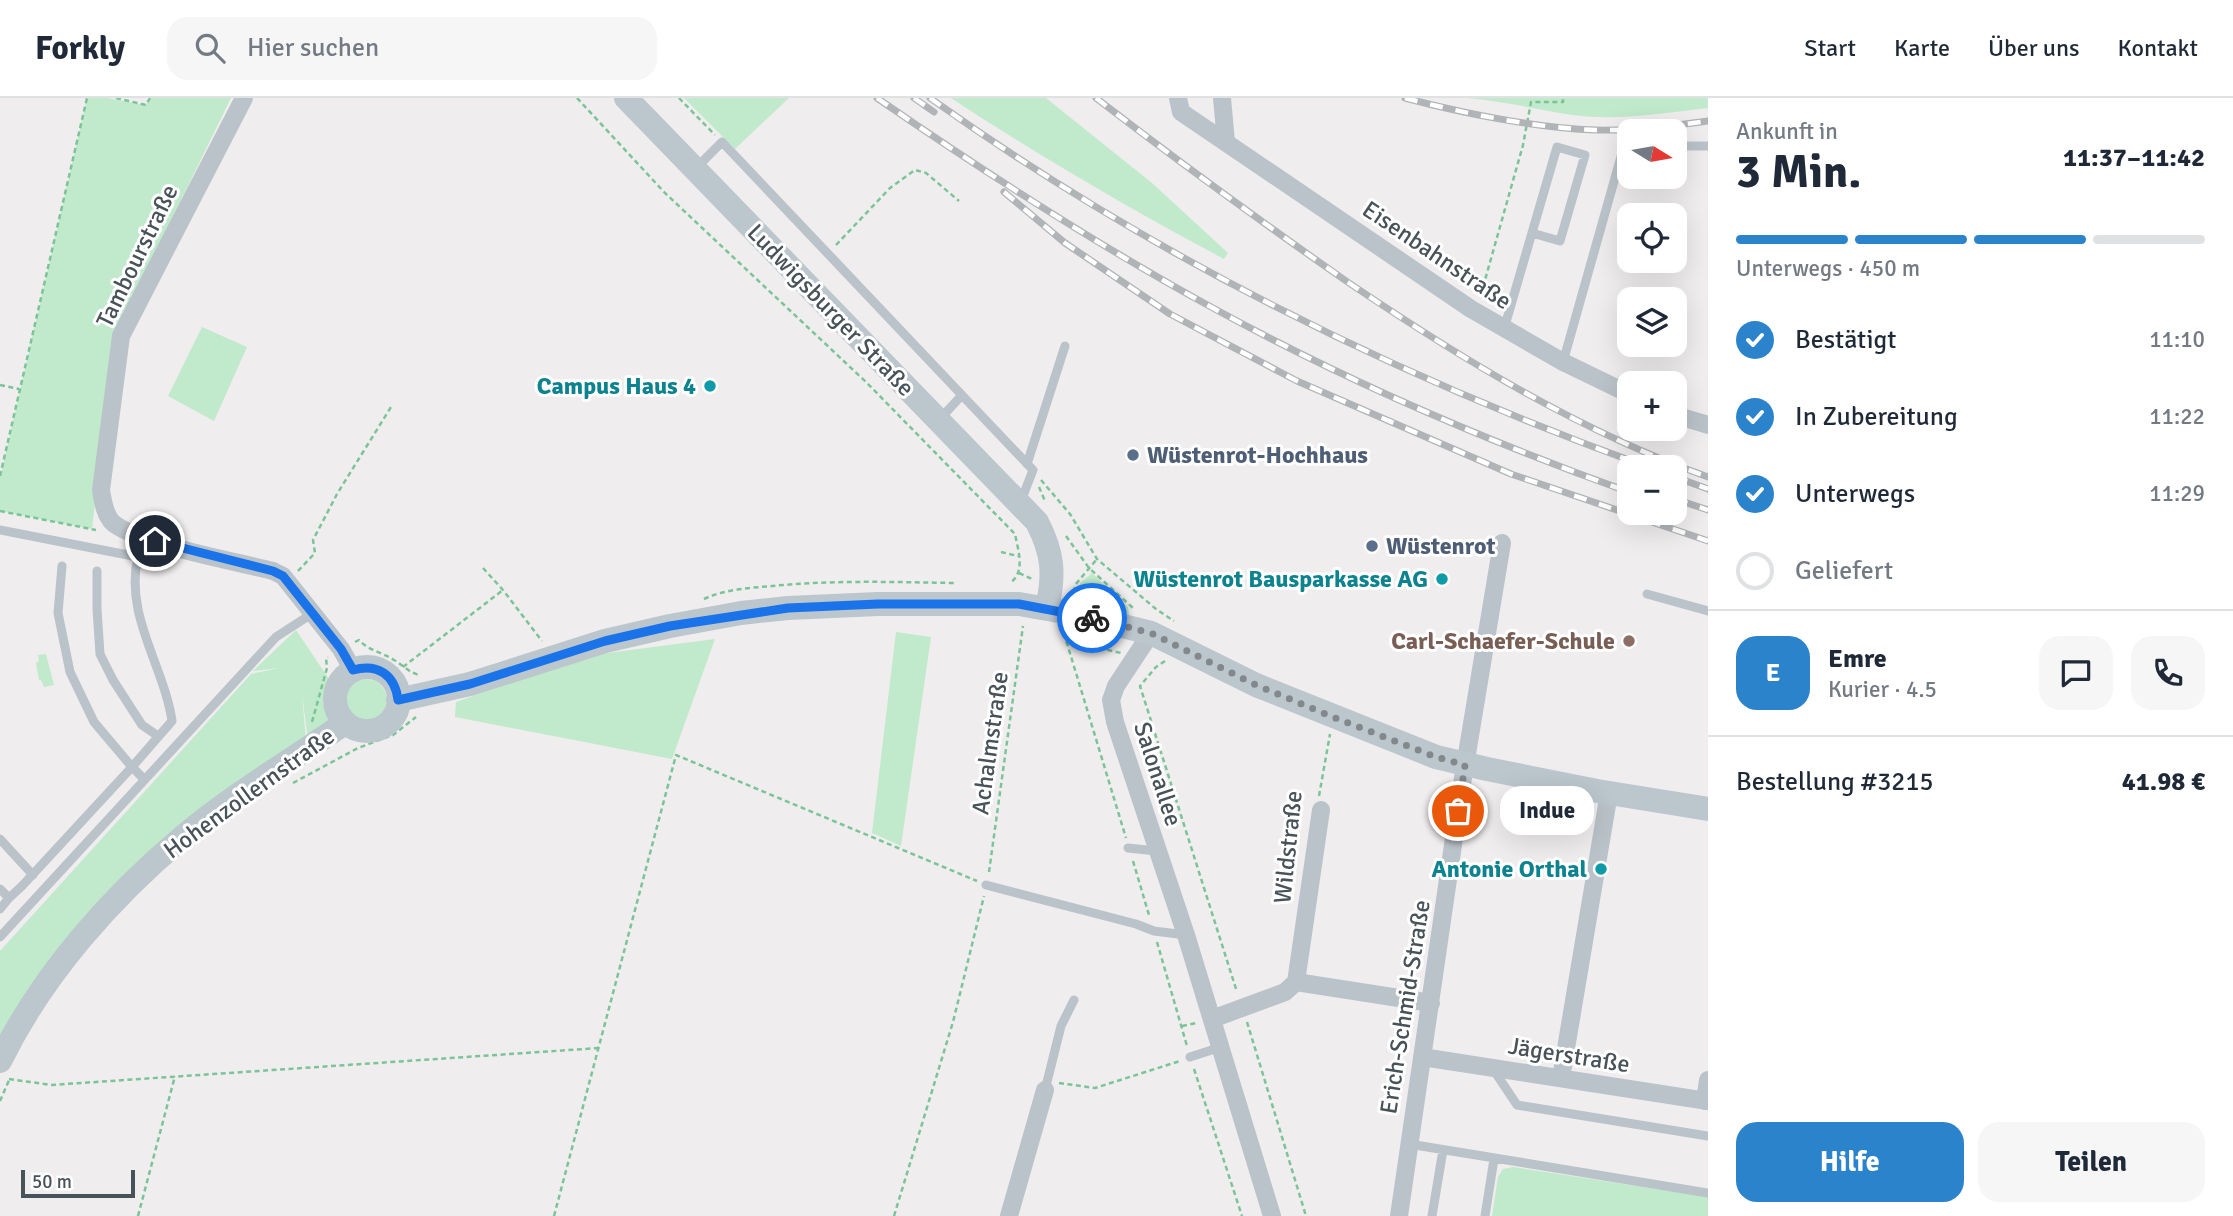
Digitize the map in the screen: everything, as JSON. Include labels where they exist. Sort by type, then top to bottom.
[{"type":"main road","name":"Ludwigsburger Straße","points":[[626,98],[1029,513]]},
{"type":"main road","points":[[1029,513],[1046,539],[1053,561],[1036,607]]},
{"type":"main road","points":[[411,698],[384,672],[347,660],[335,694],[339,715],[335,730],[364,731],[383,726],[411,698],[470,684],[605,641],[741,613],[878,604],[1036,607],[1165,633],[1256,685],[1436,757],[1609,793],[1708,809]]},
{"type":"main road","name":"Hohenzollernstraße","points":[[5,1070],[11,1038],[34,1002],[73,949],[137,878],[184,835],[335,730]]},
{"type":"street","name":"Tambourstraße","points":[[244,98],[121,336],[101,490],[105,510],[111,521],[134,535],[273,571],[288,581],[347,660]]},
{"type":"street","name":"Eisenbahnstraße","points":[[1178,98],[1181,112],[1471,309],[1563,362],[1617,388]]},
{"type":"street","points":[[1222,98],[1226,142]]},
{"type":"street","points":[[1687,419],[1708,425]]},
{"type":"street","name":"Erich-Schmid-Straße","points":[[1399,1216],[1465,765],[1502,543]]},
{"type":"street","name":"Salonallee","points":[[1165,633],[1136,659],[1116,686],[1111,700],[1122,748],[1186,935],[1272,1216]]},
{"type":"street","points":[[1561,1078],[1609,793]]},
{"type":"street","name":"Wildstraße","points":[[1296,982],[1321,810]]},
{"type":"street","points":[[1212,1018],[1285,992],[1296,982],[1431,1003]]},
{"type":"street","name":"Jägerstraße","points":[[1422,1057],[1706,1101]]},
{"type":"street","points":[[1706,1101],[1708,1080]]},
{"type":"street","points":[[1009,1216],[1045,1090]]},
{"type":"lane","points":[[694,169],[722,142],[1030,467]]},
{"type":"lane","points":[[1687,146],[1708,146]]},
{"type":"lane","points":[[1504,329],[1557,147],[1585,155],[1560,241],[1532,233]]},
{"type":"lane","points":[[1563,362],[1617,171]]},
{"type":"lane","points":[[1029,513],[1030,467],[1065,346]]},
{"type":"lane","points":[[938,421],[962,396]]},
{"type":"lane","points":[[0,530],[138,557],[175,547]]},
{"type":"lane","points":[[0,909],[33,876],[172,720],[169,697],[151,657],[136,599],[135,569],[138,557]]},
{"type":"lane","points":[[62,566],[58,612],[70,672],[94,722],[144,779]]},
{"type":"lane","points":[[97,571],[96,609],[100,654],[142,725],[159,736]]},
{"type":"lane","points":[[1647,594],[1708,611]]},
{"type":"lane","points":[[0,937],[276,637],[313,613]]},
{"type":"lane","points":[[0,839],[33,876]]},
{"type":"lane","points":[[1128,848],[1157,851]]},
{"type":"lane","points":[[986,885],[1154,931],[1186,935]]},
{"type":"lane","points":[[0,889],[9,898]]},
{"type":"lane","points":[[1045,1090],[1061,1026],[1074,1000]]},
{"type":"lane","points":[[1190,1058],[1221,1047]]},
{"type":"lane","points":[[1492,1068],[1517,1105],[1708,1136]]},
{"type":"lane","points":[[1409,1144],[1708,1193]]},
{"type":"lane","points":[[1432,1216],[1443,1150]]},
{"type":"lane","points":[[1485,1216],[1494,1158]]},
{"type":"path","points":[[0,476],[87,98]]},
{"type":"path","points":[[116,98],[146,105],[150,98]]},
{"type":"path","points":[[577,98],[664,193],[866,382],[1015,534],[1020,556],[1019,573],[1014,581]]},
{"type":"path","points":[[679,98],[722,142]]},
{"type":"path","points":[[1471,309],[1485,280],[1523,145],[1531,102],[1563,102],[1563,98]]},
{"type":"path","points":[[827,254],[890,188],[915,170],[926,173],[959,201]]},
{"type":"path","points":[[0,385],[19,389]]},
{"type":"path","points":[[288,581],[315,553],[313,540],[337,494],[391,407]]},
{"type":"path","points":[[1030,467],[1070,514],[1097,559],[1156,609],[1165,633]]},
{"type":"path","points":[[0,511],[80,527]]},
{"type":"path","points":[[1066,536],[1088,568],[1165,633]]},
{"type":"path","points":[[1001,552],[1020,556]]},
{"type":"path","points":[[1075,585],[1097,559]]},
{"type":"path","points":[[483,568],[544,644]]},
{"type":"path","points":[[403,667],[503,590]]},
{"type":"path","name":"Achalmstraße","points":[[894,1216],[953,1022],[986,885],[1036,607]]},
{"type":"path","points":[[1066,639],[1136,659]]},
{"type":"path","points":[[292,784],[358,748],[393,735],[405,724],[425,715],[411,698],[421,676],[394,659],[365,646],[359,640],[347,660],[326,658],[327,668],[316,713],[311,721],[335,730]]},
{"type":"path","points":[[1156,667],[1140,686],[1306,1216]]},
{"type":"path","name":"Wildstraße","points":[[1321,810],[1318,794],[1333,717]]},
{"type":"path","points":[[554,1216],[676,755],[986,885]]},
{"type":"path","points":[[0,1101],[5,1070],[51,1085],[598,1048]]},
{"type":"path","points":[[1045,1090],[1059,1082],[1095,1088],[1190,1058]]},
{"type":"path","points":[[138,1216],[175,1076]]},
{"type":"green space","points":[[87,98],[107,98],[146,105],[150,98],[231,98],[115,335],[92,529],[0,511],[0,478]]},
{"type":"green space","points":[[684,98],[789,98],[735,149]]},
{"type":"green space","points":[[951,98],[1046,98],[1152,183],[1228,253],[1224,259],[1154,221]]},
{"type":"green space","points":[[1467,98],[1708,98],[1708,108],[1641,116],[1590,117]]},
{"type":"green space","points":[[202,327],[247,347],[214,421],[168,396]]},
{"type":"green space","points":[[1092,573],[1128,607],[1129,615],[1126,617],[1079,602],[1080,583]]},
{"type":"green space","points":[[296,630],[331,682],[330,725],[308,740],[302,694],[306,741],[169,839],[0,1042],[0,951],[251,674],[279,668],[253,671]]},
{"type":"green space","points":[[896,632],[931,637],[901,846],[872,833]]},
{"type":"green space","points":[[715,639],[672,759],[455,717],[456,702],[592,655]]},
{"type":"green space","points":[[46,654],[54,685],[44,687],[39,680],[36,663],[39,661],[38,655]]},
{"type":"green space","points":[[366,679],[381,685],[387,700],[381,715],[366,721],[351,715],[345,700],[351,685]]},
{"type":"green space","points":[[1513,1167],[1708,1197],[1708,1216],[1492,1216],[1498,1177],[1503,1169]]},
{"type":"railway","points":[[877,98],[1084,234],[1263,335],[1418,408],[1617,487]]},
{"type":"railway","points":[[914,98],[934,112]]},
{"type":"railway","points":[[930,98],[1099,209],[1276,307],[1460,393],[1617,455]]},
{"type":"railway","points":[[1096,98],[1349,283],[1478,366],[1613,438],[1708,477]]},
{"type":"railway","points":[[1405,98],[1499,119],[1572,129],[1623,130],[1708,121]]},
{"type":"railway","points":[[1004,192],[1065,243],[1170,314],[1297,381],[1511,474],[1708,541]]},
{"type":"railway","points":[[1687,481],[1708,489]]},
{"type":"railway","points":[[1687,503],[1708,510]]},
{"type":"way so far","points":[[1092,618],[1151,633],[1256,685],[1436,757],[1465,765],[1458,811]]},
{"type":"place","name":"Campus Haus 4","points":[[710,386]]},
{"type":"place","name":"Wüstenrot-Hochhaus","points":[[1133,455]]},
{"type":"place","name":"Wüstenrot","points":[[1372,546]]},
{"type":"place","name":"Wüstenrot Bausparkasse AG","points":[[1442,579]]},
{"type":"place","name":"Carl-Schaefer-Schule","points":[[1629,641]]},
{"type":"place","name":"Indue","points":[[1458,811]]},
{"type":"place","name":"Antonie Orthal","points":[[1601,869]]},
{"type":"route","points":[[155,541],[273,571],[283,576],[341,649],[353,670],[363,667],[384,672],[397,689],[398,700],[470,684],[605,641],[741,613],[788,608],[959,603],[1019,604],[1092,618]]}]
